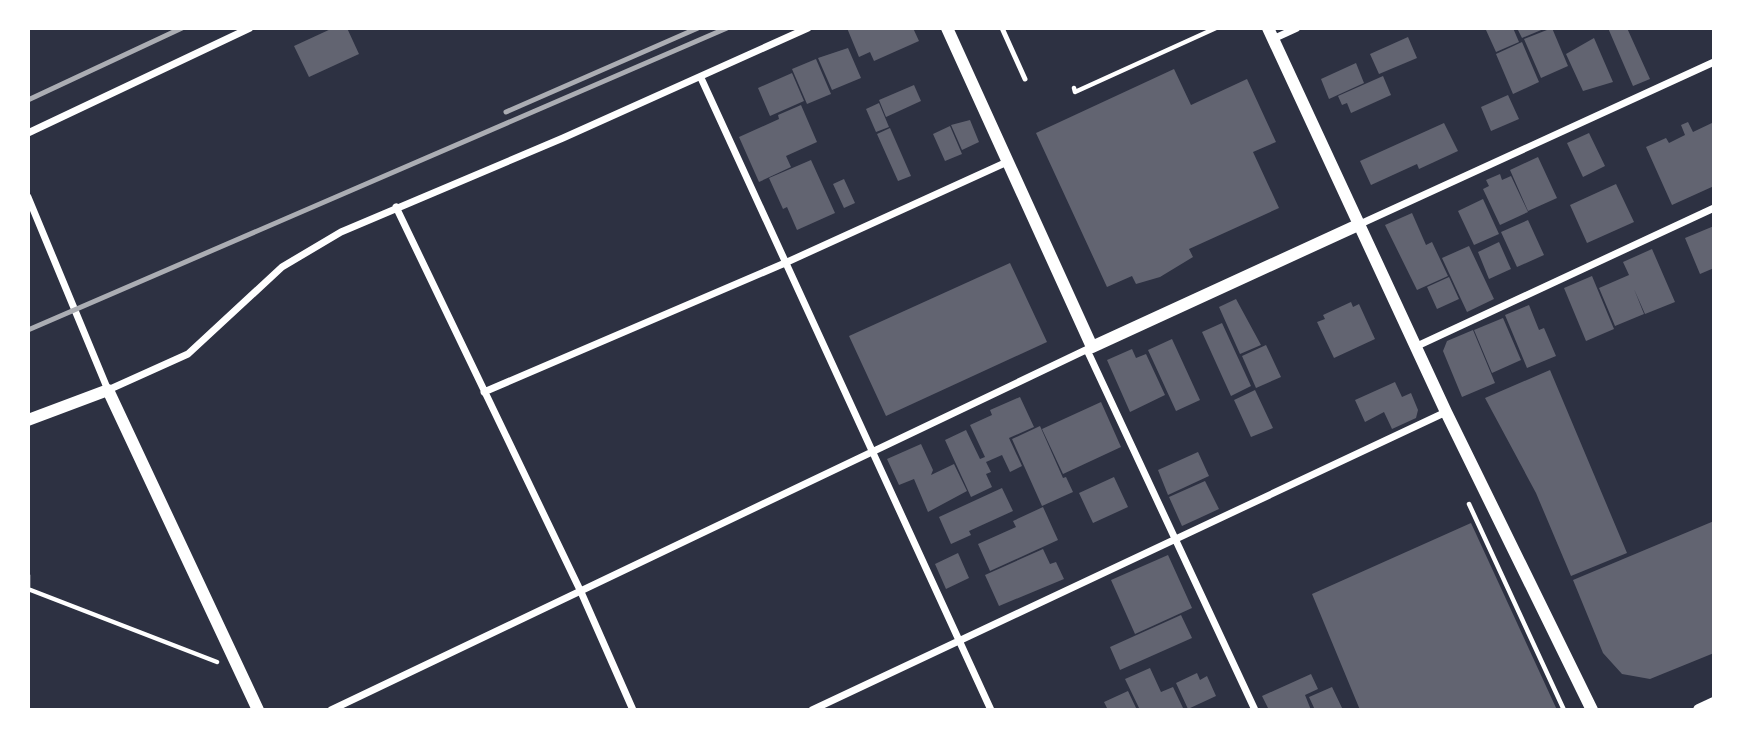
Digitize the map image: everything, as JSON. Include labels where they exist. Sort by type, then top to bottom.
[{"type":"street","points":[[28,133],[250,28]]},
{"type":"street","points":[[28,420],[108,390],[188,354],[282,267],[341,232],[701,78],[808,28]]},
{"type":"street","points":[[947,28],[1089,349],[1255,710]]},
{"type":"street","points":[[1297,28],[1270,33],[1415,347],[1592,710]]},
{"type":"street","points":[[331,710],[1089,349],[1714,62]]},
{"type":"street","points":[[701,78],[991,710]]},
{"type":"street","points":[[484,392],[785,263],[1007,162]]},
{"type":"street","points":[[28,197],[108,390],[258,710]]},
{"type":"street","points":[[396,207],[581,592],[633,710]]},
{"type":"street","points":[[1415,347],[1714,208]]},
{"type":"street","points":[[811,710],[1446,412]]},
{"type":"street","points":[[1699,710],[1714,703]]},
{"type":"lane","points":[[1002,28],[1025,79]]},
{"type":"path","points":[[1074,88],[1075,92],[1216,28]]},
{"type":"path","points":[[28,575],[28,590],[240,670]]},
{"type":"building","points":[[333,28],[347,28],[359,54],[309,77],[294,46]]},
{"type":"building","points":[[847,28],[913,28],[919,41],[874,61],[870,52],[859,57]]},
{"type":"building","points":[[1513,28],[1519,42],[1496,52],[1486,30]]},
{"type":"building","points":[[1517,28],[1546,28],[1522,38]]},
{"type":"building","points":[[1552,28],[1568,66],[1541,78],[1524,39]]},
{"type":"building","points":[[1608,28],[1627,28],[1650,79],[1633,86]]},
{"type":"building","points":[[1408,37],[1417,58],[1379,74],[1370,54]]},
{"type":"building","points":[[1594,38],[1613,82],[1583,91],[1566,54]]},
{"type":"building","points":[[1522,42],[1539,82],[1513,94],[1496,54]]},
{"type":"building","points":[[848,48],[861,78],[832,90],[818,58]]},
{"type":"building","points":[[816,59],[831,94],[807,104],[792,69]]},
{"type":"building","points":[[1356,63],[1364,83],[1329,99],[1321,79]]},
{"type":"building","points":[[1174,69],[1191,105],[1247,79],[1276,142],[1253,152],[1279,208],[1189,249],[1193,257],[1160,277],[1136,284],[1132,276],[1107,287],[1036,133]]},
{"type":"building","points":[[792,73],[804,101],[770,116],[758,88]]},
{"type":"building","points":[[1383,76],[1391,95],[1351,113],[1347,103],[1342,105],[1338,96]]},
{"type":"building","points":[[914,85],[921,101],[886,117],[879,100]]},
{"type":"building","points":[[1508,95],[1519,119],[1491,131],[1481,107]]},
{"type":"building","points":[[879,103],[889,127],[876,132],[866,109]]},
{"type":"building","points":[[801,105],[817,142],[786,156],[791,167],[759,182],[739,137],[779,119],[778,115]]},
{"type":"building","points":[[970,120],[979,142],[962,150],[951,125]]},
{"type":"building","points":[[1688,122],[1693,132],[1714,122],[1714,186],[1672,205],[1646,147],[1666,138],[1669,143],[1685,135],[1681,125]]},
{"type":"building","points":[[1444,123],[1458,151],[1419,169],[1417,164],[1371,185],[1360,161]]},
{"type":"building","points":[[950,126],[962,154],[945,161],[933,134]]},
{"type":"building","points":[[890,128],[911,176],[898,181],[877,134]]},
{"type":"building","points":[[1589,133],[1605,166],[1583,177],[1567,143]]},
{"type":"building","points":[[1538,157],[1557,198],[1528,211],[1510,170]]},
{"type":"building","points":[[811,160],[835,213],[797,230],[787,207],[783,209],[769,178]]},
{"type":"building","points":[[1500,174],[1502,180],[1511,176],[1528,212],[1500,225],[1483,189],[1489,186],[1486,180]]},
{"type":"building","points":[[844,179],[855,203],[844,208],[833,184]]},
{"type":"building","points":[[1616,184],[1634,222],[1587,243],[1570,205]]},
{"type":"building","points":[[1483,199],[1499,234],[1474,245],[1458,211]]},
{"type":"building","points":[[1412,213],[1426,245],[1432,242],[1448,276],[1417,290],[1385,225]]},
{"type":"building","points":[[1528,220],[1544,255],[1517,267],[1501,232]]},
{"type":"building","points":[[1714,226],[1714,268],[1700,274],[1685,238]]},
{"type":"building","points":[[1499,242],[1511,269],[1489,279],[1478,252]]},
{"type":"building","points":[[1469,246],[1494,299],[1467,312],[1442,258]]},
{"type":"building","points":[[1652,249],[1675,302],[1645,314],[1634,289],[1644,314],[1615,326],[1599,288],[1629,275],[1623,262]]},
{"type":"building","points":[[1010,263],[1047,342],[886,416],[849,336]]},
{"type":"building","points":[[1592,276],[1614,329],[1586,341],[1564,288]]},
{"type":"building","points":[[1449,277],[1459,299],[1437,309],[1427,287]]},
{"type":"building","points":[[1236,299],[1261,345],[1240,354],[1219,307]]},
{"type":"building","points":[[1351,302],[1353,307],[1359,304],[1375,339],[1334,358],[1317,322],[1325,319],[1323,315]]},
{"type":"building","points":[[1529,305],[1539,330],[1544,328],[1556,356],[1527,368],[1505,315]]},
{"type":"building","points":[[1503,318],[1521,360],[1492,373],[1474,330]]},
{"type":"building","points":[[1222,323],[1251,386],[1231,396],[1202,332]]},
{"type":"building","points":[[1473,330],[1495,383],[1462,397],[1443,351],[1447,341]]},
{"type":"building","points":[[1172,339],[1200,400],[1176,411],[1148,350]]},
{"type":"building","points":[[1266,345],[1281,377],[1256,388],[1242,356]]},
{"type":"building","points":[[1132,349],[1136,358],[1146,354],[1165,395],[1130,412],[1107,360]]},
{"type":"building","points":[[1550,370],[1627,553],[1571,576],[1536,493],[1485,398]]},
{"type":"building","points":[[1395,382],[1402,397],[1411,393],[1418,410],[1416,418],[1392,429],[1384,412],[1365,422],[1355,400]]},
{"type":"building","points":[[1255,390],[1273,428],[1251,437],[1234,400]]},
{"type":"building","points":[[1020,397],[1034,427],[1009,438],[1022,466],[1010,472],[1002,455],[986,462],[991,472],[986,474],[992,487],[971,497],[945,440],[966,430],[980,459],[985,457],[970,425],[992,415],[990,410]]},
{"type":"building","points":[[1101,402],[1121,447],[1063,474],[1042,429]]},
{"type":"building","points":[[1040,426],[1063,478],[1066,477],[1073,492],[1042,506],[1012,439]]},
{"type":"building","points":[[921,444],[933,470],[931,475],[954,464],[967,491],[928,512],[914,479],[899,485],[887,459]]},
{"type":"building","points":[[1198,452],[1209,476],[1168,495],[1158,470]]},
{"type":"building","points":[[1114,477],[1128,507],[1093,523],[1079,493]]},
{"type":"building","points":[[1205,481],[1219,509],[1182,526],[1169,497]]},
{"type":"building","points":[[1002,488],[1013,511],[969,531],[971,535],[951,544],[939,517]]},
{"type":"building","points":[[1043,507],[1058,540],[990,571],[978,544],[1016,527],[1013,521]]},
{"type":"building","points":[[1714,521],[1714,653],[1650,679],[1622,674],[1603,653],[1573,580]]},
{"type":"building","points":[[1471,523],[1557,710],[1360,710],[1312,594]]},
{"type":"building","points":[[1043,549],[1050,564],[1056,562],[1064,579],[999,606],[985,575]]},
{"type":"building","points":[[958,553],[969,578],[946,589],[935,564]]},
{"type":"building","points":[[1168,555],[1192,608],[1135,634],[1111,580]]},
{"type":"building","points":[[1181,615],[1192,638],[1120,670],[1110,647]]},
{"type":"building","points":[[1150,668],[1161,692],[1173,687],[1183,708],[1140,710],[1125,679]]},
{"type":"building","points":[[1197,673],[1200,680],[1207,676],[1216,696],[1188,709],[1176,683]]},
{"type":"building","points":[[1311,674],[1318,689],[1305,695],[1311,710],[1269,710],[1262,696]]},
{"type":"building","points":[[1332,687],[1343,710],[1315,710],[1309,697]]},
{"type":"building","points":[[1128,691],[1137,710],[1108,710],[1104,702]]},
{"type":"railway","points":[[28,100],[182,28]]},
{"type":"railway","points":[[506,112],[698,28]]},
{"type":"railway","points":[[28,330],[727,28]]}]
